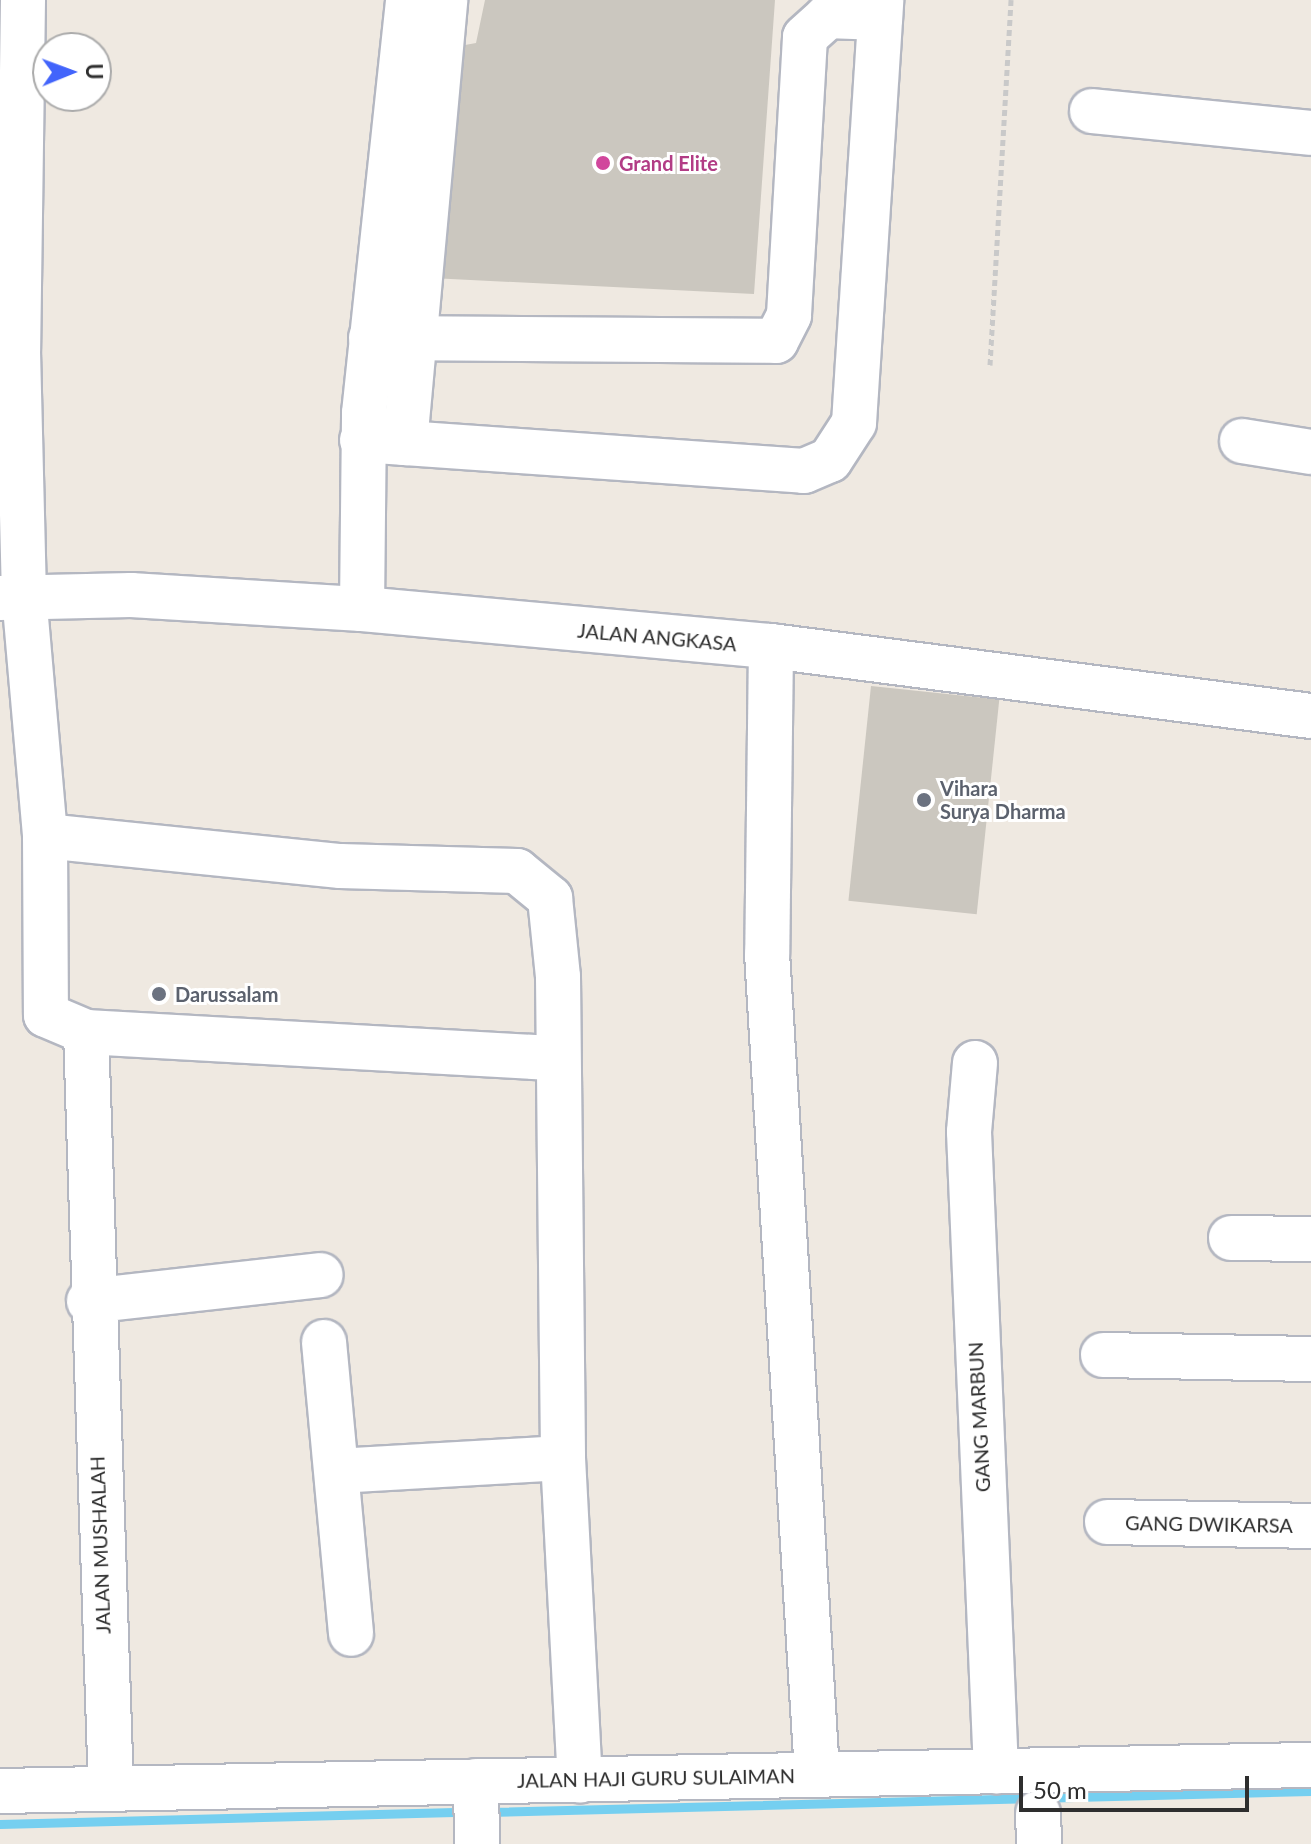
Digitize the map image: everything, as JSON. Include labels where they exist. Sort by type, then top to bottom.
[{"type":"street","points":[[23,0],[9,351],[12,597],[45,836],[43,1006],[54,1023],[86,1032],[556,1058]]},
{"type":"street","points":[[405,443],[392,338],[408,0]]},
{"type":"street","points":[[362,609],[362,440],[392,338],[445,0]]},
{"type":"street","points":[[362,440],[804,471],[844,448],[854,423],[881,9],[828,16],[805,37],[789,315],[776,341],[392,338]]},
{"type":"street","points":[[1092,111],[1311,133]]},
{"type":"street","points":[[1242,441],[1311,452]]},
{"type":"street","name":"JALAN ANGKASA","points":[[12,597],[362,609],[771,646],[1311,716]]},
{"type":"street","points":[[771,646],[768,968],[817,1774]]},
{"type":"street","points":[[45,836],[340,866],[517,871],[541,884],[555,918],[563,1458],[580,1781]]},
{"type":"street","name":"JALAN MUSHALAH","points":[[86,1032],[89,1301],[111,1789]]},
{"type":"street","name":"GANG MARBUN","points":[[975,1063],[969,1148],[996,1771]]},
{"type":"street","points":[[1231,1238],[1311,1239]]},
{"type":"street","points":[[89,1301],[321,1275]]},
{"type":"street","points":[[324,1342],[351,1634]]},
{"type":"street","points":[[1103,1355],[1311,1359]]},
{"type":"street","points":[[337,1471],[563,1458]]},
{"type":"street","name":"GANG DWIKARSA","points":[[1107,1522],[1311,1526]]},
{"type":"street","name":"JALAN HAJI GURU SULAIMAN","points":[[0,1791],[1311,1765]]},
{"type":"street","points":[[476,1781],[477,1844]]},
{"type":"path","points":[[990,365],[1011,0]]},
{"type":"building","name":"Grand Elite","points":[[485,0],[775,0],[754,294],[431,278],[454,47],[476,43]]},
{"type":"building","name":"Vihara Surya Dharma","points":[[871,686],[999,699],[977,914],[848,901]]},
{"type":"waterway","points":[[487,1812],[1311,1791]]},
{"type":"waterway","points":[[0,1824],[464,1812]]},
{"type":"place","name":"Grand Elite","points":[[603,163]]},
{"type":"place","name":"Vihara Surya Dharma","points":[[924,800]]},
{"type":"place","name":"Darussalam","points":[[159,994]]}]
